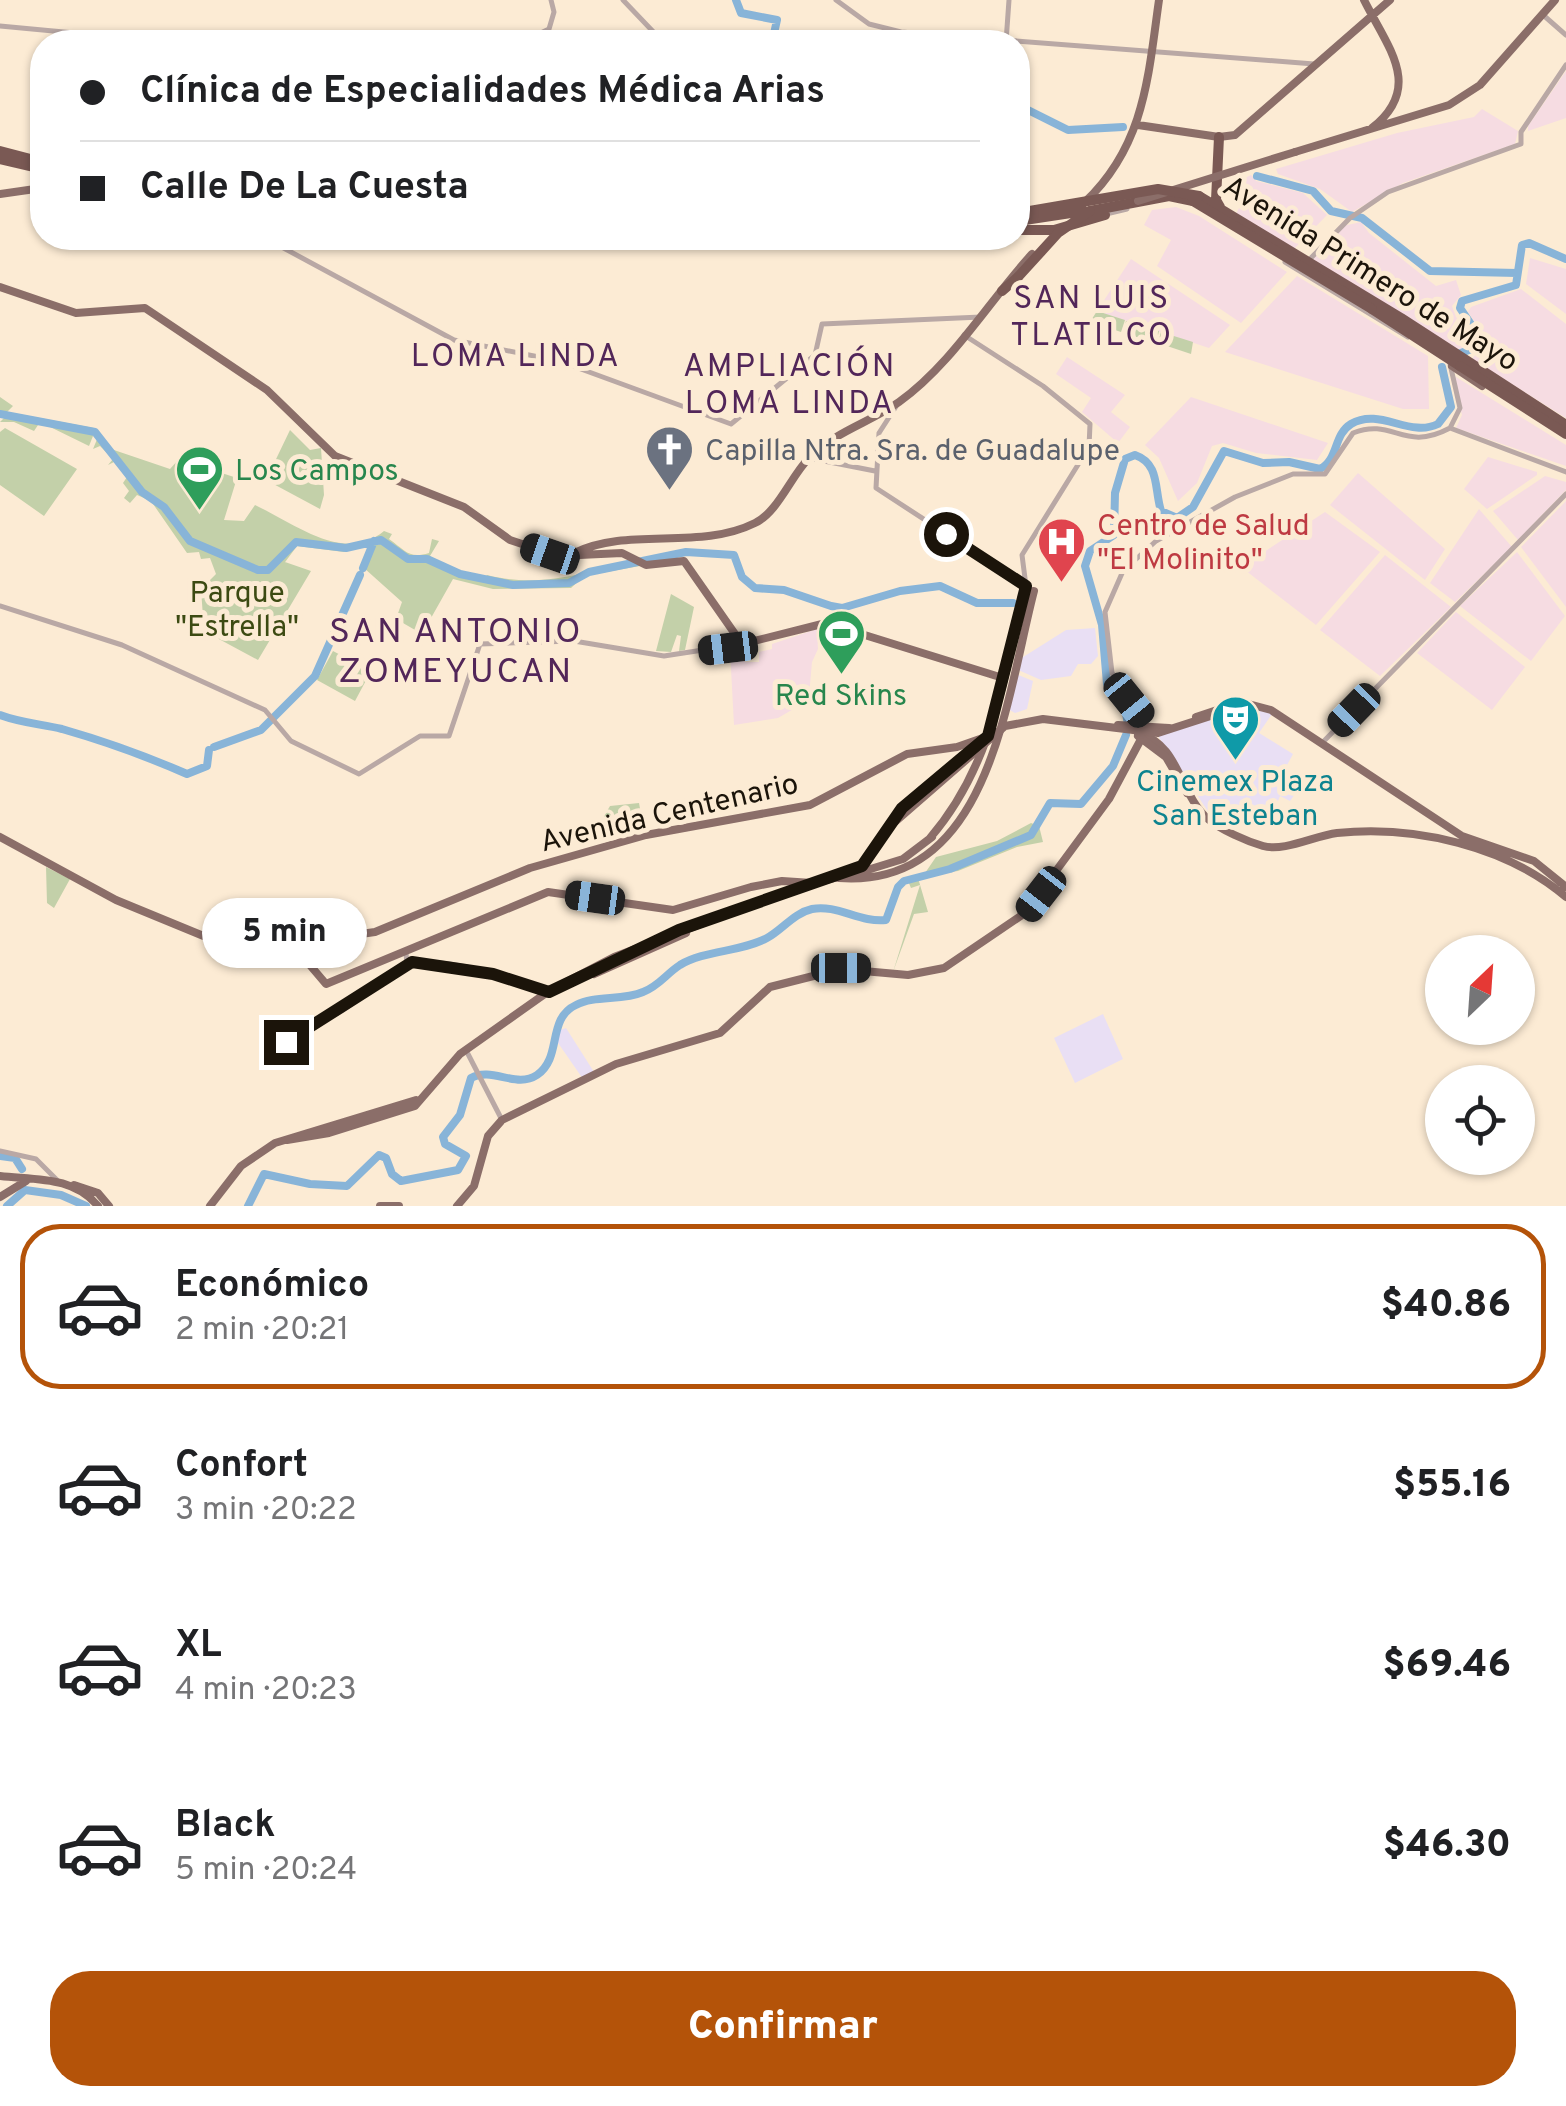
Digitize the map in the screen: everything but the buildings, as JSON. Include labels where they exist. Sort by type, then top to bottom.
[{"type":"highway","points":[[1219,137],[1216,200],[1220,208]]},
{"type":"highway","points":[[0,151],[30,159]]},
{"type":"highway","points":[[0,159],[30,167]]},
{"type":"highway","name":"Avenida Primero de Mayo","points":[[1030,220],[1158,189],[1200,196],[1271,246],[1307,262],[1534,412],[1566,425]]},
{"type":"highway","name":"Avenida Primero de Mayo","points":[[1030,221],[1169,196],[1193,201],[1406,330],[1566,436]]},
{"type":"highway","points":[[1030,223],[1063,214],[1064,206],[1051,202]]},
{"type":"highway","points":[[1002,291],[1058,233],[1090,210]]},
{"type":"highway","points":[[1030,225],[1054,230],[1106,214]]},
{"type":"highway","points":[[1043,222],[1054,230]]},
{"type":"main road","points":[[574,553],[590,546],[698,536],[754,524],[809,458],[854,423],[898,402],[982,317],[1054,230],[1100,186],[1138,125],[1159,0]]},
{"type":"main road","points":[[1361,138],[1392,111],[1400,89],[1398,68],[1364,0]]},
{"type":"main road","points":[[1138,125],[1219,137],[1235,135],[1314,64],[1343,45],[1390,0]]},
{"type":"main road","points":[[1138,200],[1427,116],[1467,95],[1555,0]]},
{"type":"main road","points":[[0,194],[30,192]]},
{"type":"main road","points":[[0,287],[76,312],[146,308],[267,390],[335,456],[464,507],[510,540],[554,555],[622,553],[642,562],[676,559],[688,564],[742,644],[826,623],[1004,678]]},
{"type":"main road","name":"Avenida Primero de Mayo","points":[[1452,362],[1566,436]]},
{"type":"main road","points":[[930,838],[967,790],[998,732],[1004,678],[1030,588]]},
{"type":"main road","points":[[210,1206],[241,1166],[287,1140],[304,1140],[414,1106],[453,1062],[549,992],[679,930],[838,877],[910,865],[941,843],[961,821],[986,774],[1030,588]]},
{"type":"main road","points":[[1143,731],[1251,702],[1322,743],[1447,827],[1521,861],[1566,893]]},
{"type":"main road","points":[[882,837],[1005,726],[1043,719],[1158,733],[1224,712],[1232,705]]},
{"type":"main road","name":"Avenida Centenario","points":[[0,837],[116,900],[240,951],[376,932],[530,868],[646,835],[810,805],[906,754],[942,750],[1043,723],[1143,731]]},
{"type":"main road","points":[[1157,741],[1161,728]]},
{"type":"main road","points":[[1143,731],[1157,741],[1205,817]]},
{"type":"main road","points":[[1143,731],[1166,757],[1205,817],[1267,847],[1346,832],[1439,838],[1521,861]]},
{"type":"main road","points":[[456,1206],[474,1186],[488,1136],[502,1120],[616,1064],[720,1033],[770,987],[841,968],[908,975],[944,968],[1026,913],[1109,799],[1143,731]]},
{"type":"main road","points":[[865,873],[882,837],[902,808],[998,732]]},
{"type":"main road","points":[[838,877],[865,873],[903,859],[930,838],[954,815],[998,732]]},
{"type":"main road","points":[[882,837],[941,785],[948,786],[943,779],[933,781]]},
{"type":"main road","points":[[1439,838],[1446,836],[1447,827]]},
{"type":"main road","points":[[292,944],[326,984],[548,892],[674,910],[782,881],[817,884]]},
{"type":"main road","points":[[453,1062],[538,1003],[616,962],[817,884]]},
{"type":"main road","points":[[0,1176],[16,1182],[58,1181],[98,1206]]},
{"type":"main road","points":[[0,1197],[16,1182]]},
{"type":"main road","points":[[69,1185],[87,1186],[109,1206]]},
{"type":"main road","points":[[380,1206],[399,1206]]},
{"type":"street","points":[[547,30],[553,18],[551,0]]},
{"type":"street","points":[[623,0],[651,30]]},
{"type":"street","points":[[836,0],[856,18],[894,30]]},
{"type":"street","points":[[1007,30],[1010,0]]},
{"type":"street","points":[[1542,14],[1566,34]]},
{"type":"street","points":[[0,26],[42,30]]},
{"type":"street","points":[[1030,43],[1314,64]]},
{"type":"street","points":[[1307,262],[1353,216],[1388,192],[1521,144],[1520,132],[1566,65]]},
{"type":"street","name":"Avenida Primero de Mayo","points":[[1106,214],[1156,201],[1182,202],[1271,246],[1405,336],[1417,337]]},
{"type":"street","points":[[287,250],[454,340],[560,361],[731,424],[815,355],[822,324],[982,317]]},
{"type":"street","points":[[964,336],[1043,386],[1085,418],[1092,431],[1089,447],[1022,554],[1030,588]]},
{"type":"street","points":[[1450,428],[1460,408],[1452,362]]},
{"type":"street","points":[[898,402],[879,433],[876,488],[1030,588]]},
{"type":"street","points":[[1143,731],[1129,700],[1114,681],[1105,612],[1123,571],[1139,553],[1186,521],[1286,476],[1324,474],[1337,460],[1345,440],[1362,429],[1381,428],[1409,439],[1450,428],[1566,472]]},
{"type":"street","points":[[809,458],[876,471]]},
{"type":"street","points":[[1322,743],[1566,494]]},
{"type":"street","points":[[0,606],[122,645],[272,718],[291,741],[356,774],[372,769],[420,736],[446,737],[478,645],[574,641],[664,656],[742,644]]},
{"type":"street","points":[[405,950],[407,965]]},
{"type":"street","points":[[277,1047],[343,1010],[407,965],[433,964],[523,981],[549,992]]},
{"type":"street","points":[[468,1054],[502,1120]]},
{"type":"street","points":[[0,1151],[36,1159],[58,1181]]},
{"type":"shaded area","points":[[1566,71],[1566,118],[1528,131],[1528,126]]},
{"type":"shaded area","points":[[1482,109],[1518,131],[1515,144],[1403,183],[1352,212],[1320,189],[1278,174],[1276,169],[1397,133],[1474,117]]},
{"type":"shaded area","points":[[1251,175],[1256,181],[1303,193],[1327,215],[1294,249],[1236,214],[1247,192],[1245,178]]},
{"type":"shaded area","points":[[1176,207],[1199,216],[1287,272],[1241,323],[1157,266],[1171,240],[1144,225],[1152,210]]},
{"type":"shaded area","points":[[1361,222],[1369,233],[1436,286],[1456,280],[1461,295],[1452,306],[1456,317],[1470,331],[1473,343],[1457,352],[1311,261],[1343,226]]},
{"type":"shaded area","points":[[1530,258],[1566,269],[1566,314],[1526,284]]},
{"type":"shaded area","points":[[1131,259],[1230,325],[1209,348],[1097,311]]},
{"type":"shaded area","points":[[1297,276],[1428,356],[1429,409],[1403,409],[1225,352]]},
{"type":"shaded area","points":[[1521,289],[1566,324],[1566,418],[1472,359],[1487,340],[1468,312],[1471,307]]},
{"type":"shaded area","points":[[1067,357],[1125,395],[1111,412],[1130,427],[1118,443],[1082,412],[1091,398],[1056,374]]},
{"type":"shaded area","points":[[1451,374],[1566,445],[1566,466],[1456,428],[1462,415]]},
{"type":"shaded area","points":[[1191,397],[1328,443],[1317,460],[1256,453],[1223,443],[1212,446],[1197,483],[1178,501],[1159,458],[1145,445]]},
{"type":"shaded area","points":[[1488,457],[1537,475],[1487,509],[1464,489]]},
{"type":"shaded area","points":[[1358,473],[1445,549],[1425,580],[1330,505]]},
{"type":"shaded area","points":[[1545,476],[1566,482],[1566,490],[1518,540],[1493,511]]},
{"type":"shaded area","points":[[1566,501],[1566,607],[1521,547]]},
{"type":"shaded area","points":[[1479,509],[1512,547],[1455,602],[1430,583]]},
{"type":"shaded area","points":[[1325,512],[1380,552],[1316,625],[1241,567]]},
{"type":"shaded area","points":[[1517,552],[1565,616],[1531,661],[1460,606]]},
{"type":"shaded area","points":[[1385,555],[1451,607],[1380,676],[1320,630]]},
{"type":"shaded area","points":[[1456,612],[1525,667],[1492,710],[1417,653]]},
{"type":"shaded area","points":[[1095,628],[1098,656],[1091,664],[1078,664],[1071,676],[1041,680],[1016,669],[1020,659],[1066,630]]},
{"type":"shaded area","points":[[817,629],[818,649],[812,662],[809,696],[778,718],[734,725],[730,650],[745,651],[745,662],[759,662],[759,652],[772,649],[772,644]]},
{"type":"shaded area","points":[[1016,674],[1033,681],[1027,709],[1015,713],[1006,708]]},
{"type":"shaded area","points":[[1251,707],[1272,714],[1259,733],[1293,754],[1286,767],[1303,783],[1290,801],[1280,796],[1271,818],[1211,816],[1158,736],[1233,708]]},
{"type":"shaded area","points":[[1103,1014],[1123,1059],[1075,1083],[1054,1038]]},
{"type":"shaded area","points":[[566,1028],[594,1072],[583,1079],[556,1040],[560,1030]]},
{"type":"green space","points":[[1097,311],[1125,320],[1121,332],[1090,322]]},
{"type":"green space","points":[[1126,321],[1159,331],[1156,343],[1123,333]]},
{"type":"green space","points":[[1161,332],[1193,342],[1191,354],[1158,343]]},
{"type":"green space","name":"Parque \"Estrella\"","points":[[0,397],[13,406],[7,412],[94,428],[111,449],[170,469],[179,459],[237,478],[224,520],[244,521],[255,505],[337,543],[369,540],[384,531],[392,534],[389,539],[404,550],[417,555],[429,553],[432,539],[439,541],[430,556],[441,566],[483,580],[487,575],[544,580],[637,562],[640,566],[584,576],[571,588],[493,589],[453,579],[422,634],[396,619],[402,602],[364,568],[373,543],[344,552],[297,546],[285,562],[311,571],[258,660],[204,631],[201,589],[216,574],[210,558],[201,559],[199,552],[187,553],[151,501],[137,495],[130,503],[124,498],[129,491],[123,483],[127,477],[114,462],[108,465],[113,459],[100,446],[93,449],[98,437],[93,436],[89,446],[40,422],[34,431],[14,422],[0,422],[4,418],[0,416]]},
{"type":"green space","points":[[5,428],[77,469],[44,516],[0,485],[0,432]]},
{"type":"green space","name":"Los Campos","points":[[290,430],[310,450],[321,448],[324,495],[320,509],[266,480]]},
{"type":"green space","points":[[671,594],[694,607],[685,650],[679,651],[681,636],[677,635],[671,652],[656,651]]},
{"type":"green space","points":[[333,651],[348,659],[344,665],[356,676],[361,668],[370,673],[355,701],[317,680]]},
{"type":"green space","points":[[639,803],[644,831],[615,838],[603,818],[610,806]]},
{"type":"green space","points":[[1031,823],[1039,826],[1043,842],[1017,847],[958,871],[923,876],[936,857],[997,841]]},
{"type":"green space","points":[[46,867],[70,879],[54,908],[47,903]]},
{"type":"green space","points":[[918,878],[928,912],[914,914],[893,972],[920,885],[911,888],[908,881]]},
{"type":"waterway","points":[[736,0],[741,13],[777,20],[775,30]]},
{"type":"waterway","points":[[1030,111],[1068,130],[1123,127]]},
{"type":"waterway","points":[[1257,176],[1313,191],[1331,211],[1362,218],[1430,271],[1517,273]]},
{"type":"waterway","points":[[1458,354],[1477,347],[1481,339],[1460,308],[1462,301],[1516,285],[1522,245],[1529,243],[1566,259]]},
{"type":"waterway","points":[[1128,724],[1125,709],[1107,684],[1102,625],[1085,566],[1090,551],[1114,535],[1115,493],[1125,459],[1135,455],[1149,464],[1161,511],[1177,518],[1193,507],[1224,451],[1263,463],[1289,462],[1320,469],[1351,424],[1373,419],[1416,428],[1438,424],[1451,407],[1442,367]]},
{"type":"waterway","points":[[0,414],[95,432],[142,492],[164,507],[190,541],[258,570],[268,570],[296,542],[346,548],[381,540],[408,559],[427,559],[460,574],[513,585],[569,583],[589,572],[686,552],[734,555],[742,577],[755,588],[784,590],[842,608],[900,591],[940,586],[977,603],[1013,603]]},
{"type":"waterway","points":[[363,568],[374,541]]},
{"type":"waterway","points":[[214,747],[261,730],[315,676],[360,575]]},
{"type":"waterway","points":[[1125,709],[1136,721]]},
{"type":"waterway","points":[[0,715],[62,729],[187,774],[207,766],[209,750]]},
{"type":"waterway","points":[[248,1206],[264,1174],[310,1184],[347,1186],[379,1155],[386,1158],[392,1174],[401,1181],[458,1170],[466,1156],[445,1144],[443,1137],[460,1115],[471,1078],[487,1074],[521,1080],[537,1075],[550,1058],[561,1019],[576,1005],[643,992],[690,960],[757,943],[812,909],[886,920],[904,881],[950,869],[1031,835],[1050,803],[1081,804],[1113,766],[1126,735]]},
{"type":"waterway","points":[[0,1156],[15,1158],[22,1169]]},
{"type":"waterway","points":[[7,1206],[25,1190],[61,1195],[86,1206]]},
{"type":"place","name":"Capilla Ntra. Sra. de Guadalupe","points":[[670,492]]},
{"type":"place","name":"Los Campos","points":[[200,512]]},
{"type":"place","name":"Centro de Salud \"El Molinito\"","points":[[1062,584]]},
{"type":"place","name":"Red Skins","points":[[841,676]]},
{"type":"place","name":"Cinemex Plaza San Esteban","points":[[1235,762]]},
{"type":"district","name":"SAN LUIS TLATILCO","points":[[1092,316]]},
{"type":"district","name":"LOMA LINDA","points":[[516,355]]},
{"type":"district","name":"AMPLIACIÓN LOMA LINDA","points":[[790,384]]},
{"type":"district","name":"SAN ANTONIO ZOMEYUCAN","points":[[456,650]]},
{"type":"route","points":[[286,1042],[343,1010],[412,962],[493,974],[549,992],[614,957],[679,930],[862,866],[902,808],[988,736],[1004,678],[1026,586],[946,534]]}]
